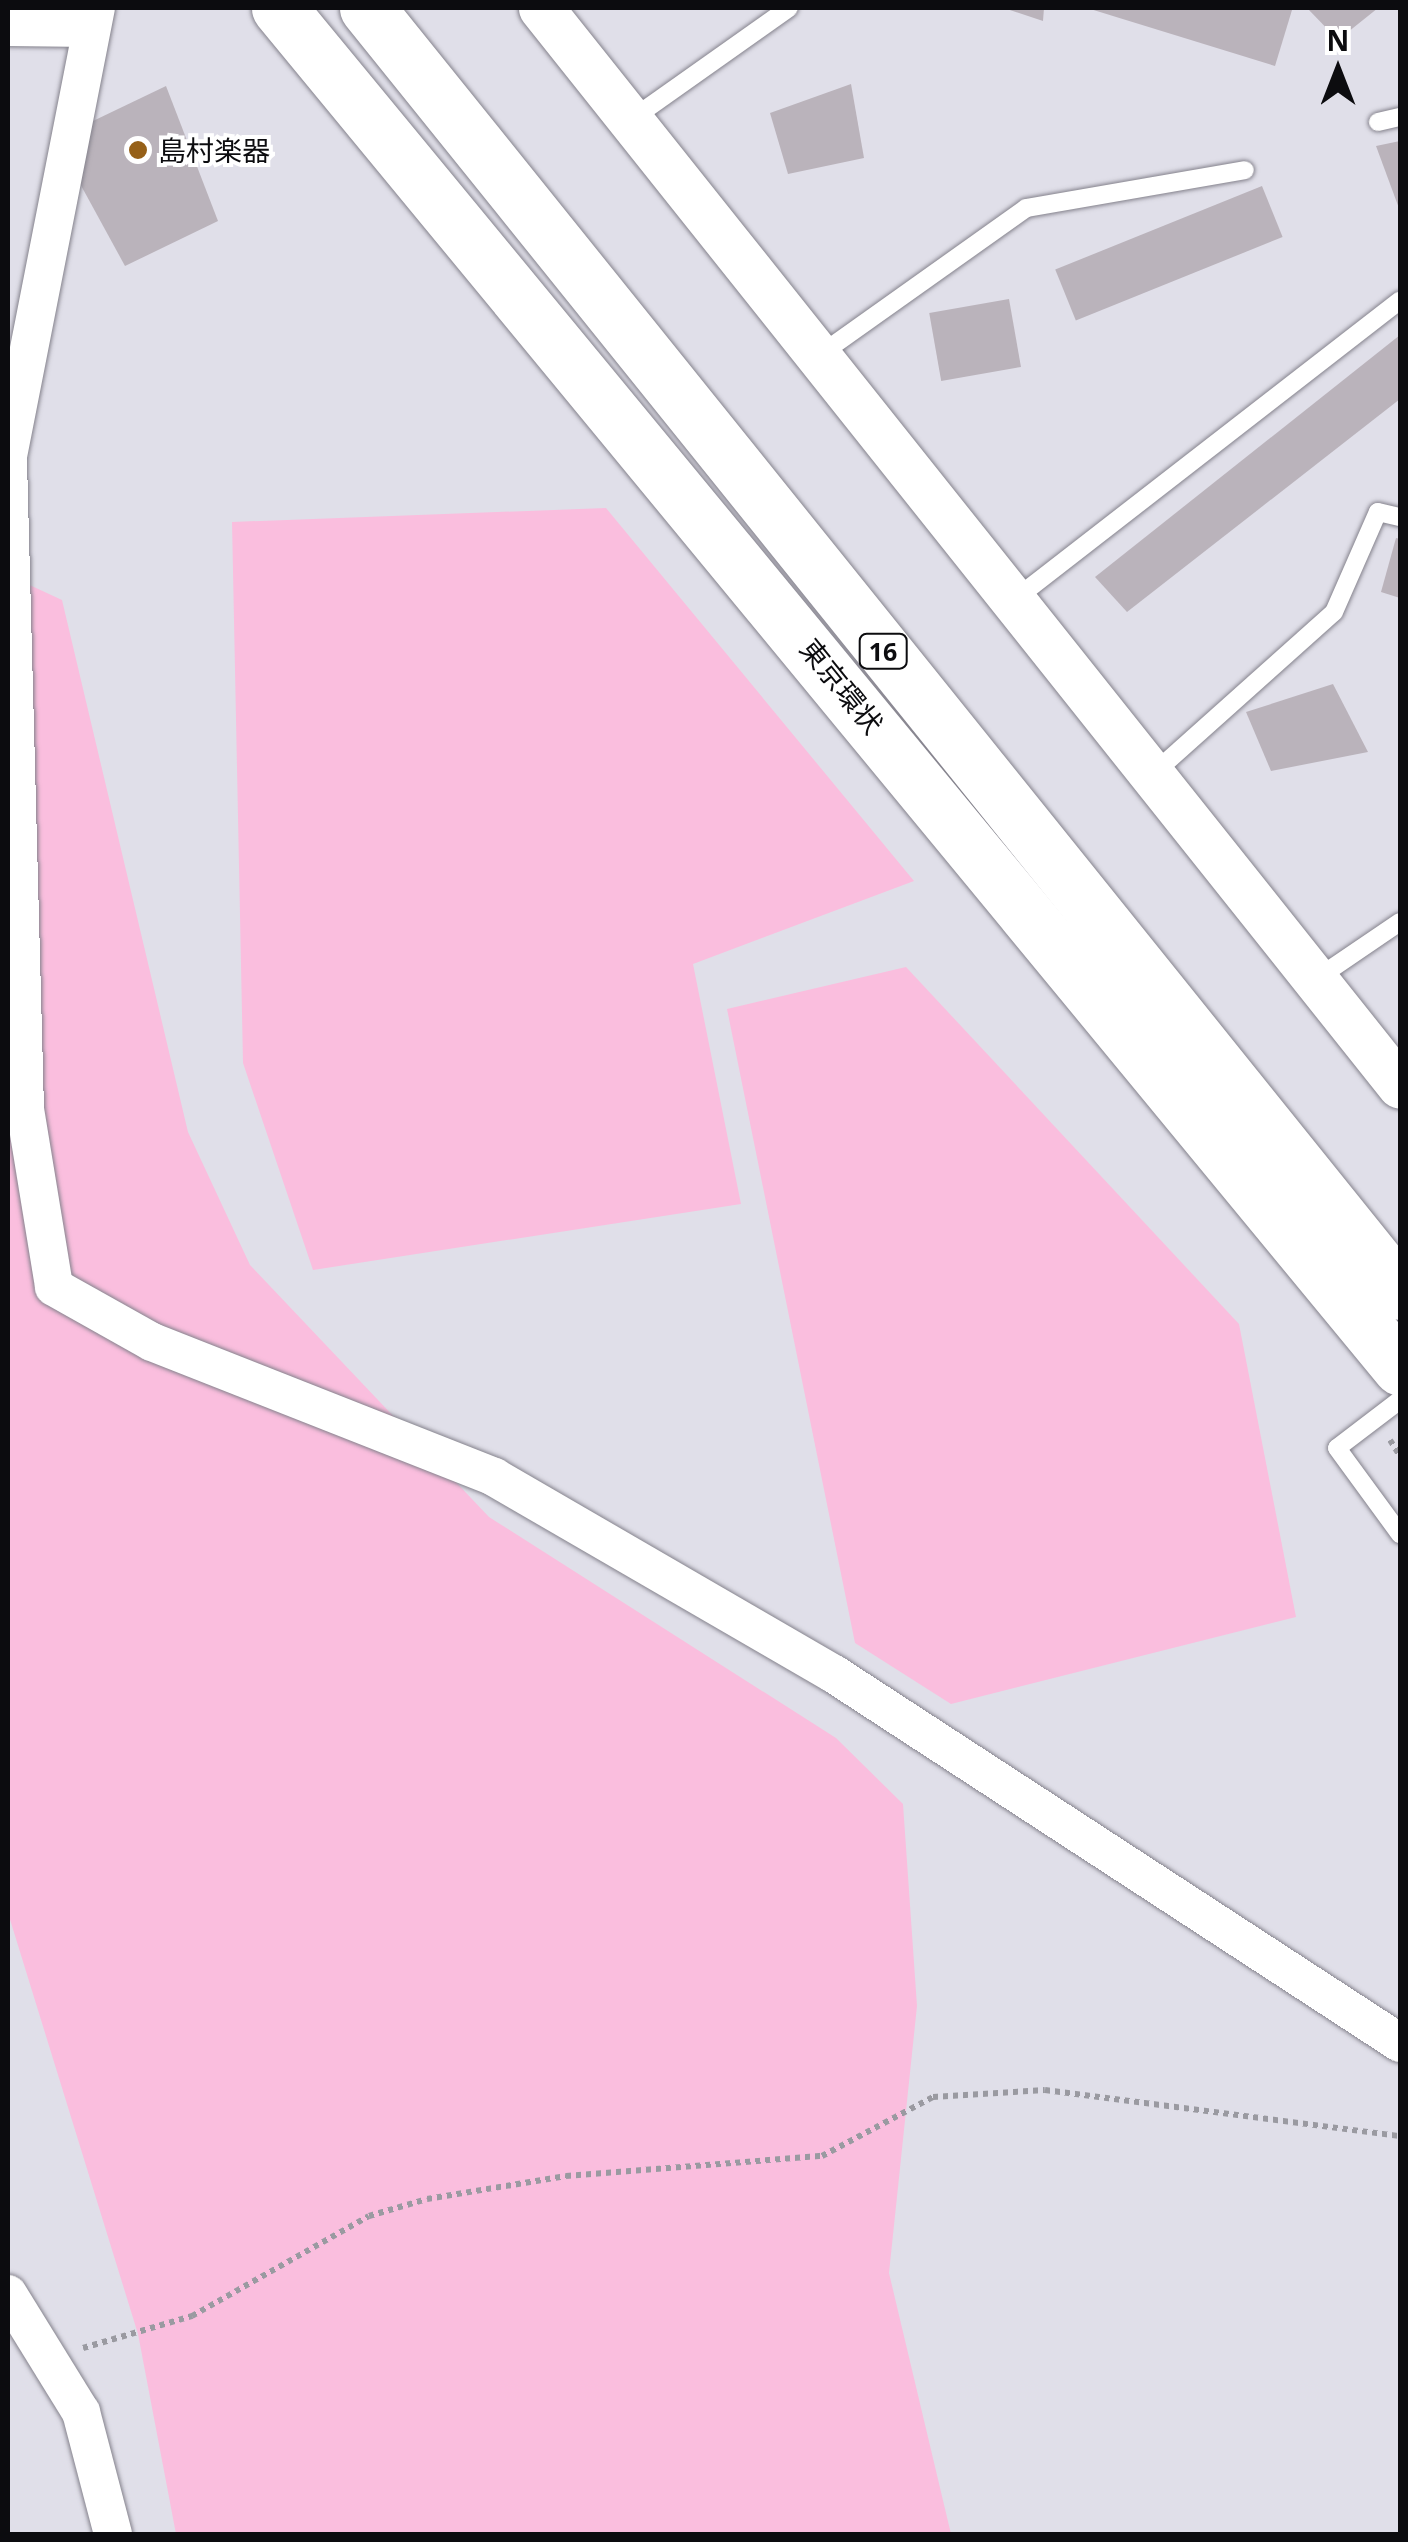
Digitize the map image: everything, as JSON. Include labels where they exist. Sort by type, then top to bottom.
[{"type":"highway","name":"東京環状","points":[[279,8],[1400,1368]]},
{"type":"highway","name":"東京環状","points":[[367,8],[1400,1292]]},
{"type":"street","points":[[541,8],[628,122],[1319,976],[1400,1086]]},
{"type":"street","points":[[8,27],[93,18],[8,458],[25,1110],[54,1287],[152,1342],[494,1477],[834,1674],[1400,2043]]},
{"type":"street","points":[[8,2294],[53,2356],[81,2412],[113,2534]]},
{"type":"lane","points":[[628,122],[789,8]]},
{"type":"lane","points":[[1378,122],[1400,117]]},
{"type":"lane","points":[[818,357],[1026,208],[1245,170]]},
{"type":"lane","points":[[1014,600],[1400,300]]},
{"type":"lane","points":[[1154,772],[1334,612],[1378,512],[1400,517]]},
{"type":"lane","points":[[1319,976],[1400,922]]},
{"type":"lane","points":[[1400,1400],[1336,1448],[1400,1534]]},
{"type":"path","points":[[53,2356],[192,2316],[370,2216],[499,2184],[822,2156],[933,2097],[1045,2090],[1400,2136]]},
{"type":"shaded area","points":[[606,508],[914,881],[693,964],[741,1204],[313,1270],[243,1063],[232,522]]},
{"type":"shaded area","points":[[8,575],[62,600],[188,1132],[250,1265],[489,1517],[836,1738],[903,1804],[917,2006],[889,2273],[951,2534],[176,2534],[138,2334],[8,1913]]},
{"type":"shaded area","points":[[906,967],[1239,1324],[1296,1617],[951,1704],[855,1643],[727,1009]]},
{"type":"building","points":[[1004,8],[1044,8],[1043,21]]},
{"type":"building","points":[[1087,8],[1283,8],[1292,10],[1275,66]]},
{"type":"building","points":[[1307,8],[1378,8],[1338,40]]},
{"type":"building","points":[[851,84],[864,158],[788,174],[770,113]]},
{"type":"building","name":"島村楽器","points":[[166,86],[218,221],[125,266],[78,180],[93,121]]},
{"type":"building","points":[[1400,141],[1400,211],[1376,146]]},
{"type":"building","points":[[1262,186],[1283,237],[1076,321],[1055,270]]},
{"type":"building","points":[[1009,299],[1021,367],[941,381],[929,313]]},
{"type":"building","points":[[1400,335],[1400,399],[1127,612],[1095,577]]},
{"type":"building","points":[[1396,538],[1400,539],[1400,598],[1381,592]]},
{"type":"building","points":[[1333,684],[1368,752],[1271,771],[1246,712]]},
{"type":"place","name":"島村楽器","points":[[138,150]]}]
